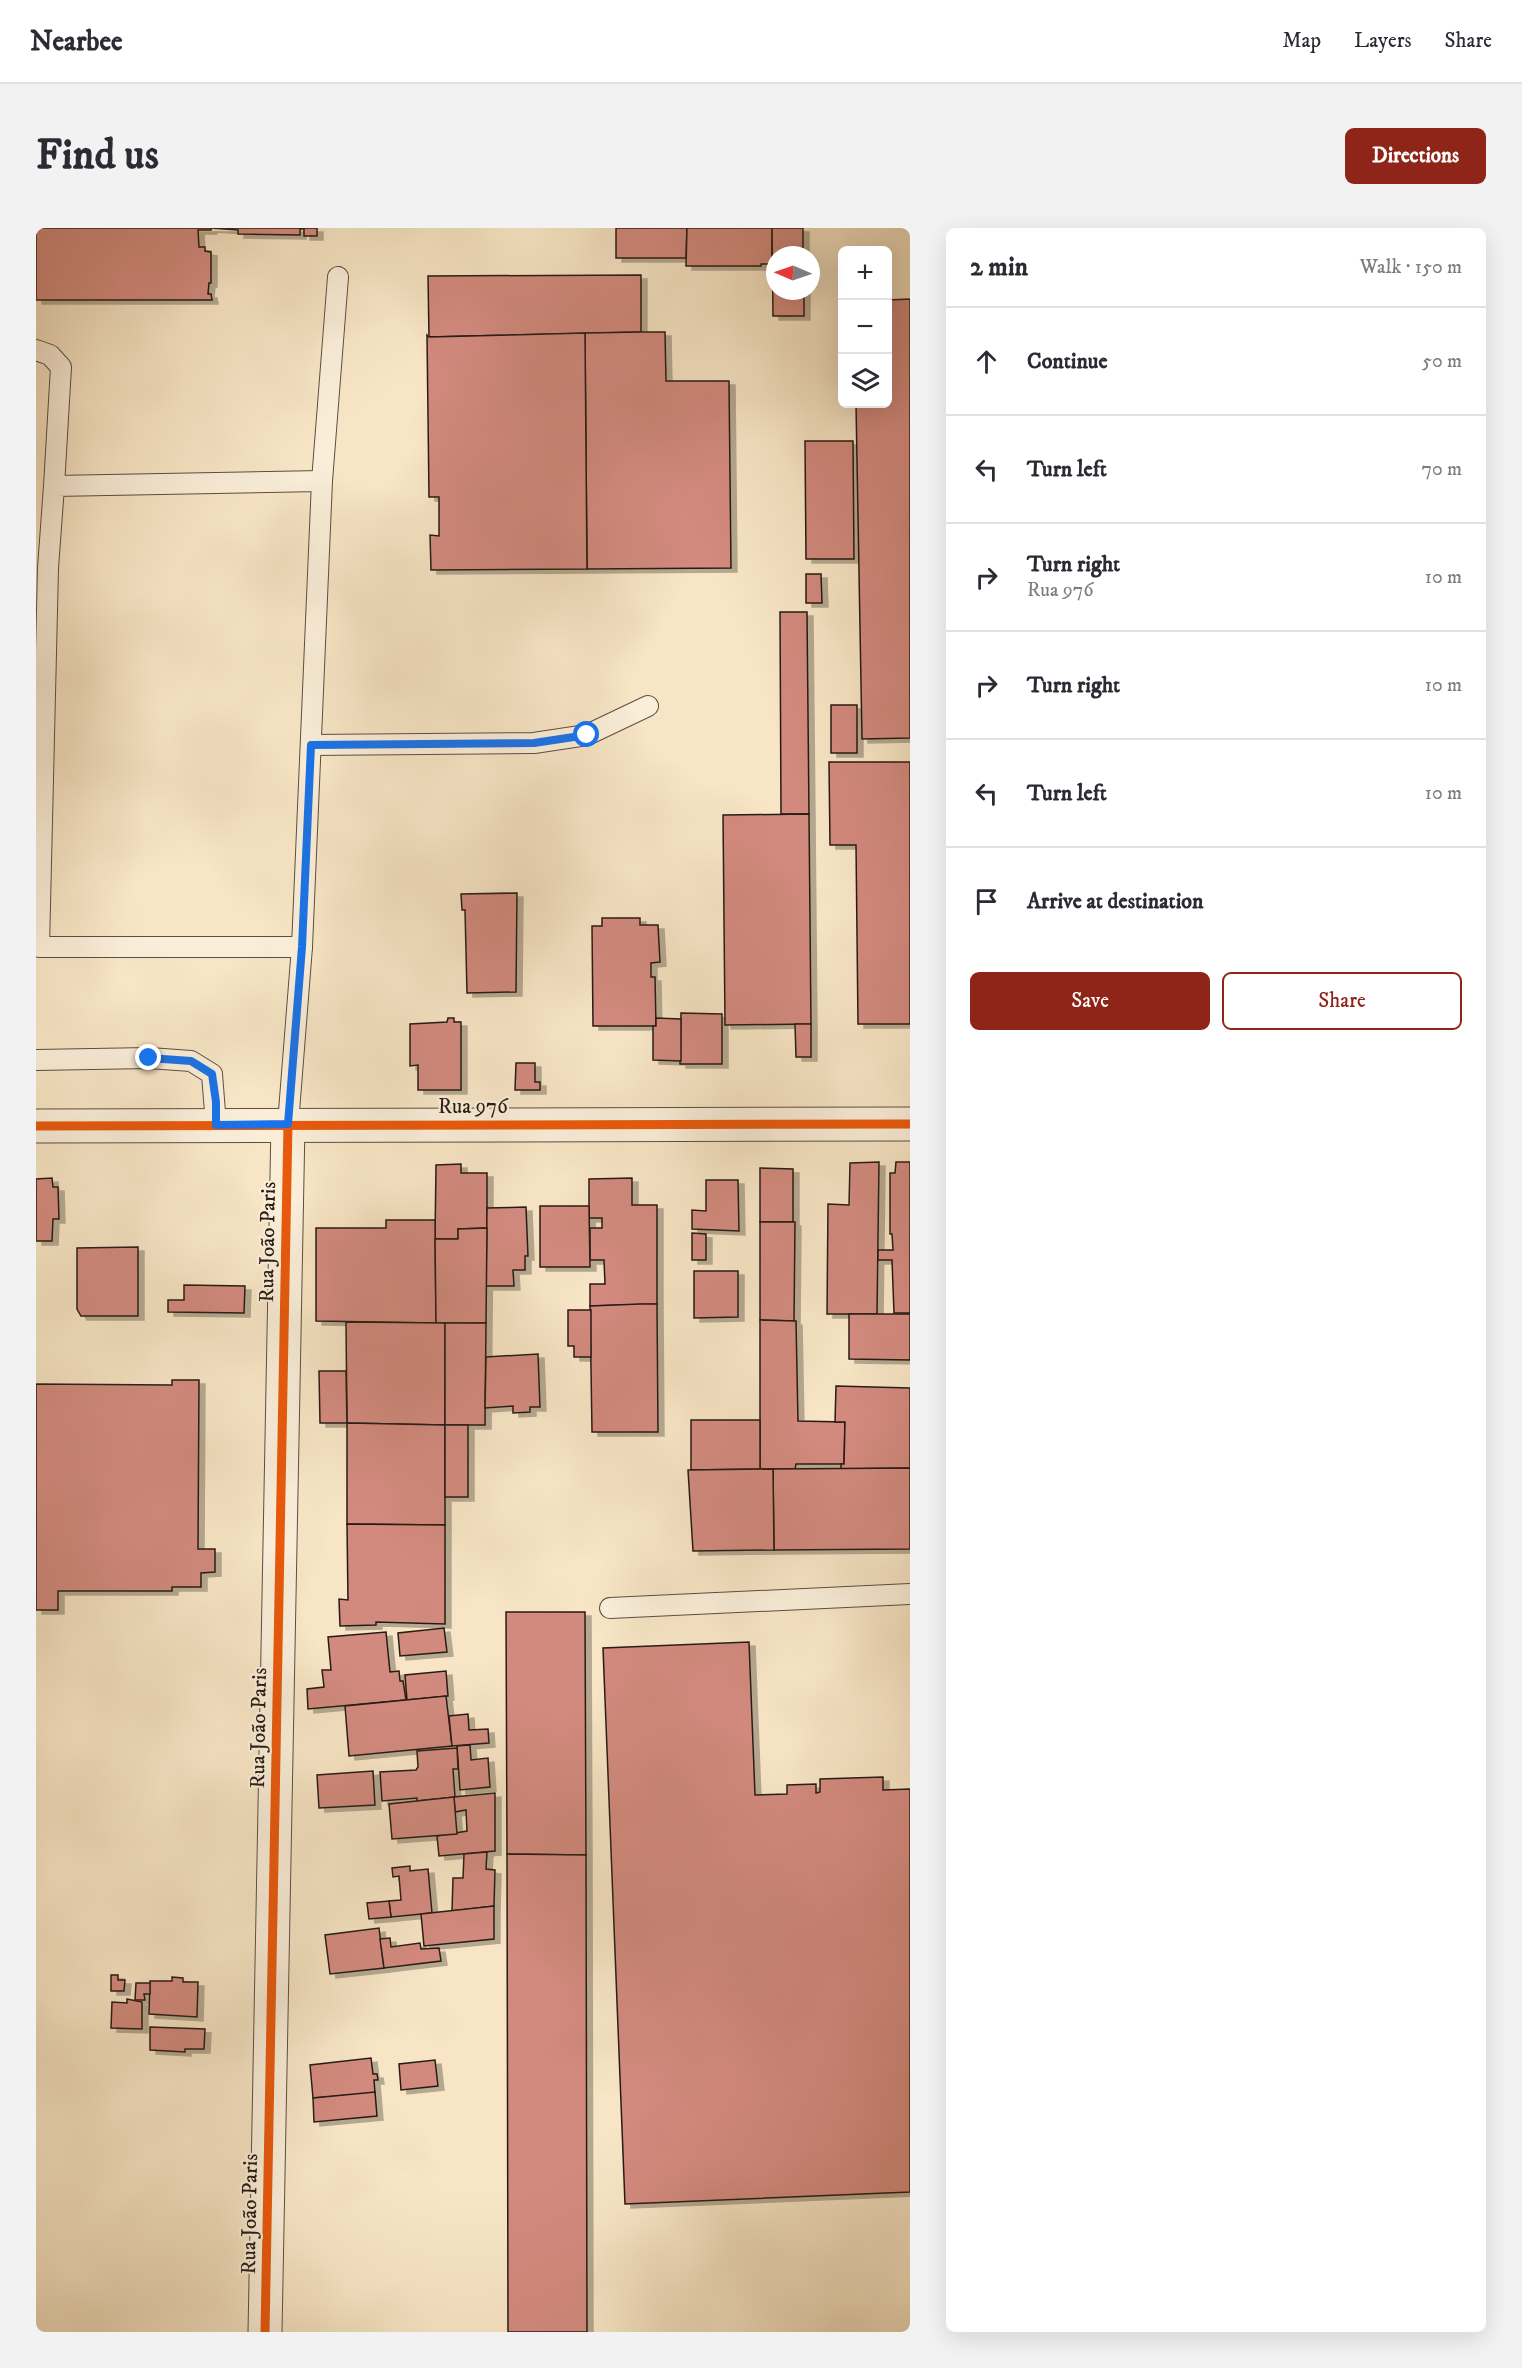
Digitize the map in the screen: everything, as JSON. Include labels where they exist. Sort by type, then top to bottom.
[{"type":"street","name":"Rua João Paris","points":[[265,2332],[288,1124]]},
{"type":"street","name":"Rua 976","points":[[36,1126],[910,1124]]},
{"type":"lane","points":[[288,1124],[302,947],[322,481],[338,277]]},
{"type":"lane","points":[[36,350],[50,355],[61,367],[54,486],[42,568],[38,947],[302,947]]},
{"type":"lane","points":[[54,486],[322,481]]},
{"type":"lane","points":[[311,745],[534,743],[587,735],[648,706]]},
{"type":"lane","points":[[36,1060],[149,1058],[191,1061],[212,1074],[216,1125]]},
{"type":"lane","points":[[610,1608],[910,1594]]},
{"type":"building","points":[[36,228],[211,228],[211,230],[198,230],[199,247],[205,247],[205,251],[211,252],[211,283],[209,283],[208,294],[211,294],[212,300],[36,300]]},
{"type":"building","points":[[211,228],[317,228],[317,236],[304,236],[304,229],[300,229],[300,235],[238,234],[238,230]]},
{"type":"building","points":[[616,228],[687,228],[686,258],[616,258]]},
{"type":"building","points":[[687,228],[772,228],[772,246],[766,246],[766,264],[761,264],[761,266],[686,266]]},
{"type":"building","points":[[772,228],[803,228],[803,246],[772,246]]},
{"type":"building","points":[[641,275],[641,332],[429,337],[428,276]]},
{"type":"building","points":[[910,299],[910,738],[862,739],[856,408],[892,408],[892,300]]},
{"type":"building","points":[[773,300],[804,300],[804,316],[773,316]]},
{"type":"building","points":[[665,332],[666,381],[729,381],[731,568],[587,569],[585,333]]},
{"type":"building","points":[[585,333],[587,569],[431,570],[430,535],[439,536],[439,497],[429,497],[427,335],[429,337]]},
{"type":"building","points":[[805,441],[853,441],[854,559],[806,559]]},
{"type":"building","points":[[806,574],[821,574],[822,603],[806,603]]},
{"type":"building","points":[[780,612],[807,612],[809,814],[781,814]]},
{"type":"building","points":[[831,705],[857,705],[857,753],[831,753]]},
{"type":"building","points":[[829,762],[910,762],[910,1024],[858,1024],[856,845],[830,845]]},
{"type":"building","points":[[809,814],[811,1024],[725,1025],[723,815]]},
{"type":"building","points":[[517,893],[516,992],[467,993],[465,910],[462,910],[461,894]]},
{"type":"building","points":[[602,918],[640,918],[640,925],[658,925],[660,962],[651,963],[651,977],[655,977],[656,1026],[593,1026],[592,926],[602,926]]},
{"type":"building","points":[[681,1013],[722,1014],[722,1064],[680,1064]]},
{"type":"building","points":[[448,1018],[454,1018],[454,1022],[461,1022],[461,1090],[418,1090],[418,1065],[410,1066],[410,1024],[447,1022]]},
{"type":"building","points":[[656,1018],[681,1019],[681,1061],[653,1060],[653,1026],[656,1026]]},
{"type":"building","points":[[795,1024],[811,1024],[811,1057],[796,1057]]},
{"type":"building","points":[[516,1063],[535,1063],[535,1082],[540,1082],[540,1090],[515,1090]]},
{"type":"building","points":[[879,1162],[877,1314],[827,1314],[828,1204],[849,1205],[850,1163]]},
{"type":"building","points":[[896,1162],[910,1162],[910,1313],[894,1313],[892,1260],[878,1260],[878,1250],[893,1250],[892,1234],[890,1234],[890,1173],[895,1173]]},
{"type":"building","points":[[461,1164],[461,1173],[487,1173],[487,1228],[458,1229],[458,1239],[435,1239],[436,1165]]},
{"type":"building","points":[[760,1168],[793,1169],[793,1222],[760,1222]]},
{"type":"building","points":[[52,1178],[53,1187],[58,1187],[59,1219],[53,1219],[52,1241],[36,1241],[36,1179]]},
{"type":"building","points":[[632,1178],[632,1205],[657,1205],[657,1304],[590,1306],[590,1284],[605,1284],[604,1260],[590,1260],[590,1228],[602,1228],[602,1218],[589,1218],[589,1179]]},
{"type":"building","points":[[706,1180],[738,1180],[739,1231],[692,1229],[692,1210],[706,1211]]},
{"type":"building","points":[[540,1206],[589,1206],[590,1267],[540,1267]]},
{"type":"building","points":[[526,1207],[528,1256],[525,1256],[525,1270],[513,1270],[514,1286],[486,1286],[487,1208]]},
{"type":"building","points":[[386,1220],[435,1220],[436,1323],[316,1321],[316,1228],[386,1228]]},
{"type":"building","points":[[760,1222],[795,1222],[794,1321],[760,1320]]},
{"type":"building","points":[[487,1228],[486,1323],[436,1323],[435,1239],[458,1239],[458,1229]]},
{"type":"building","points":[[692,1233],[706,1234],[706,1260],[692,1260]]},
{"type":"building","points":[[138,1247],[138,1316],[81,1316],[77,1309],[77,1248]]},
{"type":"building","points":[[694,1271],[738,1271],[738,1317],[694,1318]]},
{"type":"building","points":[[184,1285],[245,1286],[244,1313],[168,1312],[168,1300],[184,1300]]},
{"type":"building","points":[[657,1304],[658,1432],[592,1432],[590,1306]]},
{"type":"building","points":[[568,1310],[591,1310],[591,1357],[574,1357],[574,1346],[568,1346]]},
{"type":"building","points":[[849,1314],[910,1314],[910,1360],[849,1359]]},
{"type":"building","points":[[760,1320],[796,1321],[798,1421],[845,1422],[844,1464],[796,1464],[795,1469],[760,1469]]},
{"type":"building","points":[[346,1322],[445,1323],[445,1425],[347,1423]]},
{"type":"building","points":[[445,1323],[486,1323],[485,1425],[445,1425]]},
{"type":"building","points":[[538,1354],[540,1407],[530,1407],[530,1412],[513,1413],[513,1406],[485,1408],[486,1357]]},
{"type":"building","points":[[319,1371],[346,1371],[347,1423],[320,1423]]},
{"type":"building","points":[[172,1380],[199,1380],[198,1549],[215,1549],[215,1572],[201,1573],[201,1587],[172,1587],[172,1591],[58,1591],[58,1610],[36,1610],[36,1384],[172,1385]]},
{"type":"building","points":[[836,1386],[910,1388],[910,1468],[841,1469],[841,1464],[844,1464],[845,1422],[835,1422]]},
{"type":"building","points":[[691,1420],[760,1420],[760,1469],[691,1470]]},
{"type":"building","points":[[347,1423],[445,1425],[445,1525],[347,1524]]},
{"type":"building","points":[[445,1425],[468,1425],[468,1497],[445,1497]]},
{"type":"building","points":[[910,1468],[910,1549],[774,1550],[773,1469]]},
{"type":"building","points":[[773,1469],[774,1550],[693,1551],[688,1470]]},
{"type":"building","points":[[347,1524],[445,1525],[445,1624],[376,1622],[376,1625],[340,1626],[339,1599],[348,1600]]},
{"type":"building","points":[[506,1612],[585,1612],[586,1855],[507,1854]]},
{"type":"building","points":[[444,1628],[447,1652],[400,1656],[398,1633]]},
{"type":"building","points":[[386,1632],[390,1672],[399,1671],[406,1700],[308,1709],[307,1689],[324,1687],[322,1670],[331,1670],[328,1637]]},
{"type":"building","points":[[749,1642],[755,1795],[787,1794],[787,1785],[816,1784],[816,1793],[820,1792],[820,1779],[883,1777],[883,1790],[910,1789],[910,2192],[625,2204],[603,1648]]},
{"type":"building","points":[[446,1671],[448,1696],[407,1700],[405,1675]]},
{"type":"building","points":[[446,1696],[452,1746],[349,1756],[345,1706]]},
{"type":"building","points":[[468,1714],[469,1730],[488,1729],[489,1743],[452,1746],[449,1716]]},
{"type":"building","points":[[470,1745],[471,1760],[488,1758],[490,1787],[460,1790],[457,1746]]},
{"type":"building","points":[[457,1748],[458,1769],[453,1769],[455,1797],[417,1801],[417,1798],[382,1801],[380,1772],[416,1770],[418,1767],[417,1751]]},
{"type":"building","points":[[373,1771],[375,1805],[319,1808],[317,1775]]},
{"type":"building","points":[[495,1793],[495,1851],[439,1856],[437,1836],[467,1831],[466,1810],[455,1812],[454,1797]]},
{"type":"building","points":[[454,1797],[457,1834],[392,1839],[389,1804]]},
{"type":"building","points":[[487,1852],[486,1869],[495,1870],[494,1906],[452,1911],[453,1878],[463,1878],[464,1854]]},
{"type":"building","points":[[507,1854],[586,1855],[587,2332],[508,2332]]},
{"type":"building","points":[[410,1866],[410,1871],[428,1869],[432,1913],[391,1917],[389,1901],[401,1900],[399,1876],[393,1877],[392,1868]]},
{"type":"building","points":[[389,1901],[391,1917],[369,1919],[367,1903]]},
{"type":"building","points":[[494,1906],[494,1939],[424,1946],[421,1914]]},
{"type":"building","points":[[379,1928],[384,1968],[330,1974],[325,1935]]},
{"type":"building","points":[[390,1938],[391,1947],[420,1943],[421,1949],[439,1948],[441,1961],[384,1968],[380,1939]]},
{"type":"building","points":[[111,1975],[118,1975],[118,1980],[125,1980],[124,1991],[111,1991]]},
{"type":"building","points":[[172,1977],[183,1978],[183,1982],[198,1982],[197,2017],[149,2014],[150,1981],[172,1981]]},
{"type":"building","points":[[136,1983],[150,1983],[150,1994],[144,1994],[145,2000],[135,2000]]},
{"type":"building","points":[[127,1999],[142,2002],[142,2029],[111,2028],[112,2002],[127,2003]]},
{"type":"building","points":[[150,2027],[205,2029],[204,2049],[185,2049],[185,2052],[150,2050]]},
{"type":"building","points":[[371,2058],[373,2074],[377,2074],[378,2080],[374,2080],[375,2093],[313,2098],[310,2065]]},
{"type":"building","points":[[435,2060],[438,2086],[401,2090],[399,2064]]},
{"type":"building","points":[[375,2092],[377,2116],[314,2122],[313,2098]]},
{"type":"cycle path","points":[[265,2332],[288,1124]]},
{"type":"cycle path","points":[[36,1126],[910,1124]]},
{"type":"route","points":[[149,1058],[191,1061],[212,1074],[216,1125],[288,1124],[302,947],[311,745],[534,743],[587,735]]}]
